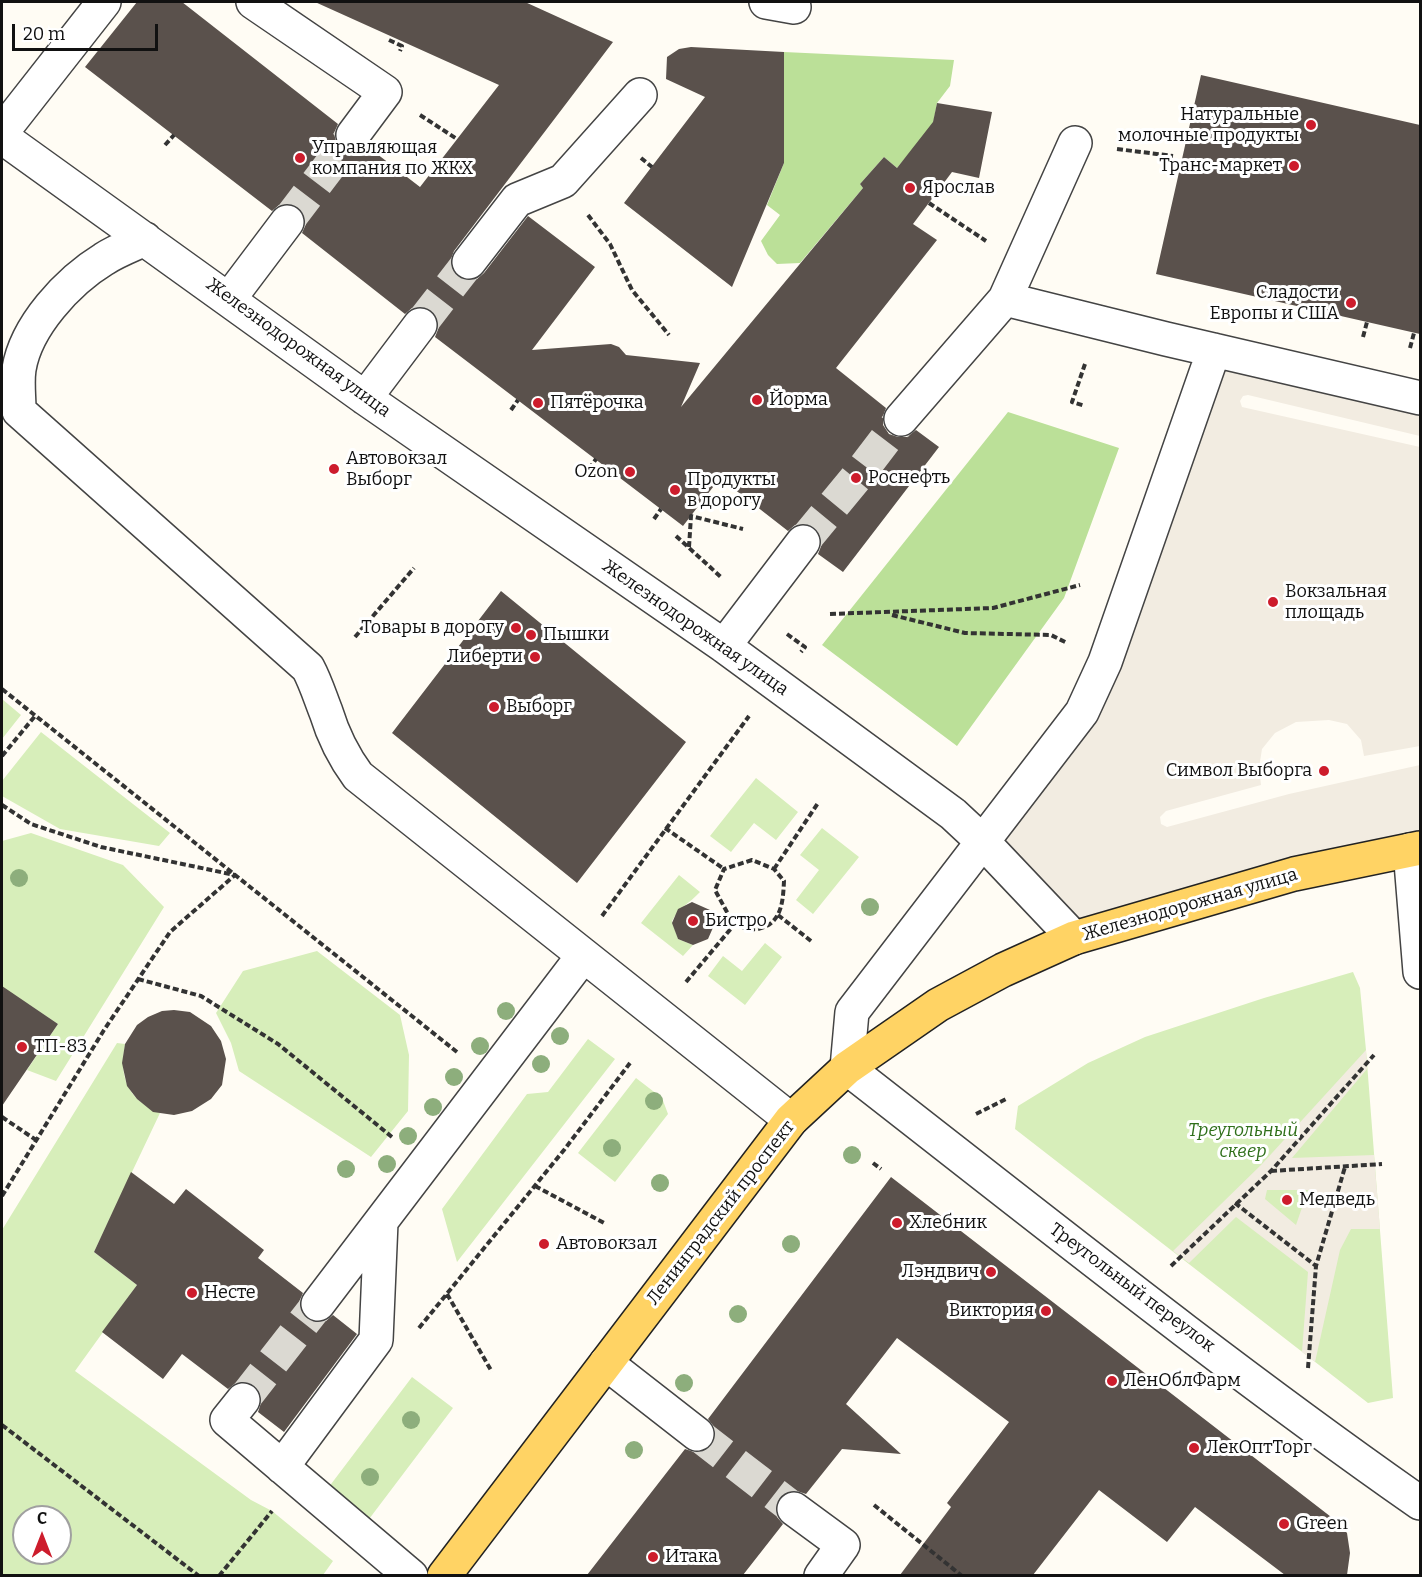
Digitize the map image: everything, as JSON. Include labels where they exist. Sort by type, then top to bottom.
[{"type":"main road","name":"Железнодорожная улица","points":[[1074,938],[1294,874],[1415,849]]},
{"type":"main road","name":"Ленинградский проспект","points":[[444,1575],[791,1120],[847,1068],[938,1005],[1003,970],[1074,938]]},
{"type":"street","points":[[2,132],[104,2]]},
{"type":"street","points":[[253,2],[385,92],[353,135]]},
{"type":"street","points":[[469,262],[517,200],[563,181],[640,95]]},
{"type":"street","name":"Железнодорожная улица","points":[[2,137],[365,398],[724,646],[953,814],[983,842],[1074,938]]},
{"type":"street","points":[[901,419],[1005,299],[1075,143]]},
{"type":"street","points":[[229,299],[287,222]]},
{"type":"street","points":[[145,239],[104,259],[64,290],[32,333],[19,369],[10,411],[308,668],[318,686],[336,738],[358,776],[791,1120]]},
{"type":"street","points":[[1005,299],[1420,398]]},
{"type":"street","points":[[365,398],[420,325]]},
{"type":"street","points":[[847,1068],[852,1012],[1082,712],[1105,662],[1214,350]]},
{"type":"street","points":[[724,646],[803,542]]},
{"type":"street","points":[[1415,849],[1420,972]]},
{"type":"street","points":[[318,1304],[584,956]]},
{"type":"street","name":"Треугольный переулок","points":[[847,1068],[1134,1290],[1420,1503]]},
{"type":"street","points":[[282,1467],[376,1340],[381,1222]]},
{"type":"street","points":[[606,1363],[697,1434]]},
{"type":"street","points":[[243,1400],[227,1420],[411,1575]]},
{"type":"street","points":[[794,1509],[843,1545],[821,1575]]},
{"type":"path","points":[[395,38],[394,42],[402,46]]},
{"type":"path","points":[[165,145],[174,135]]},
{"type":"path","points":[[1075,143],[1173,156]]},
{"type":"path","points":[[563,181],[610,244],[633,290],[669,335]]},
{"type":"path","points":[[929,202],[952,218]]},
{"type":"path","points":[[1363,338],[1367,322]]},
{"type":"path","points":[[1410,348],[1414,333]]},
{"type":"path","points":[[1085,364],[1072,402],[1085,406]]},
{"type":"path","points":[[511,410],[518,400]]},
{"type":"path","points":[[590,469],[596,459]]},
{"type":"path","points":[[654,519],[661,509]]},
{"type":"path","points":[[689,548],[691,516],[743,529]]},
{"type":"path","points":[[355,638],[414,568]]},
{"type":"path","points":[[830,614],[993,608],[1080,585]]},
{"type":"path","points":[[886,613],[965,633],[1051,635],[1105,662]]},
{"type":"path","points":[[598,921],[730,739],[805,647]]},
{"type":"path","points":[[2,689],[462,1056],[494,1073]]},
{"type":"path","points":[[2,756],[35,716]]},
{"type":"path","points":[[774,869],[818,802]]},
{"type":"path","points":[[2,805],[31,824],[101,847],[235,875]]},
{"type":"path","points":[[665,828],[724,869]]},
{"type":"path","points":[[752,860],[774,869],[784,881],[783,908],[771,924],[757,929],[734,925],[715,890],[724,869],[752,860]]},
{"type":"path","points":[[2,1196],[170,932],[235,875]]},
{"type":"path","points":[[778,915],[811,941]]},
{"type":"path","points":[[686,982],[734,925]]},
{"type":"path","points":[[138,979],[201,996],[278,1044],[425,1164]]},
{"type":"path","points":[[1173,1265],[1235,1203],[1271,1171],[1374,1055]]},
{"type":"path","points":[[492,1372],[447,1294],[535,1186],[630,1063]]},
{"type":"path","points":[[2,1117],[36,1140]]},
{"type":"path","points":[[873,1164],[881,1169]]},
{"type":"path","points":[[1271,1171],[1382,1164]]},
{"type":"path","points":[[1308,1369],[1316,1266],[1345,1167]]},
{"type":"path","points":[[535,1186],[604,1223]]},
{"type":"path","points":[[1235,1203],[1316,1266]]},
{"type":"path","points":[[2,1425],[199,1575]]},
{"type":"path","points":[[874,1505],[962,1575]]},
{"type":"green space","points":[[784,52],[954,60],[950,86],[937,103],[926,161],[911,151],[897,168],[884,157],[860,184],[863,188],[800,263],[777,264],[768,255],[761,241],[780,215],[767,205],[784,163]]},
{"type":"green space","points":[[1008,412],[1119,448],[1064,598],[957,746],[822,645]]},
{"type":"green space","points":[[2,699],[21,715],[2,739]]},
{"type":"green space","points":[[41,732],[170,833],[159,846],[60,829],[2,796],[2,781]]},
{"type":"green space","points":[[756,778],[798,812],[776,840],[754,823],[731,852],[710,836]]},
{"type":"green space","points":[[822,828],[859,857],[813,914],[796,900],[819,870],[800,855]]},
{"type":"green space","points":[[31,833],[123,865],[164,907],[56,1081],[27,1070],[58,1024],[13,994],[2,1011],[2,841]]},
{"type":"green space","points":[[679,875],[700,892],[681,909],[672,921],[678,939],[693,945],[683,956],[641,923]]},
{"type":"green space","points":[[765,943],[782,957],[745,1005],[708,976],[723,956],[742,971]]},
{"type":"green space","points":[[317,951],[400,1015],[409,1055],[408,1111],[371,1157],[239,1071],[231,1043],[216,1013],[243,971]]},
{"type":"green space","name":"Треугольный сквер","points":[[1353,972],[1360,988],[1366,1050],[1393,1398],[1368,1403],[1015,1129],[1018,1106],[1088,1063],[1145,1037]]},
{"type":"green space","points":[[588,1039],[615,1059],[457,1262],[442,1209],[527,1094],[548,1092]]},
{"type":"green space","points":[[117,1043],[125,1044],[123,1067],[128,1086],[140,1101],[160,1113],[94,1252],[137,1285],[75,1371],[251,1500],[272,1511],[333,1561],[323,1575],[2,1575],[2,1230]]},
{"type":"green space","points":[[636,1078],[662,1098],[668,1114],[615,1182],[578,1153]]},
{"type":"green space","points":[[412,1377],[453,1408],[357,1535],[316,1504]]},
{"type":"shaded area","name":"Вокзальная площадь","points":[[1214,350],[1420,398],[1420,436],[1248,395],[1243,396],[1240,401],[1242,407],[1420,447],[1420,746],[1364,756],[1361,740],[1347,724],[1329,720],[1296,722],[1275,733],[1262,749],[1259,768],[1261,785],[1166,811],[1160,817],[1161,824],[1167,827],[1289,794],[1420,765],[1420,848],[1074,938],[983,842],[1082,712]]},
{"type":"shaded area","points":[[1366,1050],[1367,1069],[1292,1158],[1374,1155],[1380,1229],[1351,1229],[1340,1250],[1315,1362],[1302,1352],[1308,1272],[1236,1217],[1189,1263],[1173,1251],[1262,1164]],"holes":[[[1267,1190],[1308,1190],[1296,1225],[1265,1199]]]},
{"type":"building","points":[[137,2],[182,2],[338,124],[334,133],[341,150],[351,154],[361,152],[368,147],[420,187],[499,85],[315,2],[525,2],[613,42],[454,251],[451,259],[452,269],[458,277],[467,281],[477,279],[528,216],[595,267],[532,350],[611,344],[619,347],[626,355],[700,363],[681,407],[863,188],[860,184],[884,157],[897,168],[933,122],[937,103],[992,112],[979,178],[952,172],[913,224],[937,240],[836,368],[886,408],[883,425],[889,434],[907,437],[916,430],[939,447],[843,572],[818,554],[822,544],[815,527],[805,523],[795,525],[788,531],[720,478],[683,526],[435,337],[439,327],[437,317],[432,310],[422,306],[412,308],[405,314],[302,233],[306,224],[304,214],[299,207],[289,203],[279,205],[272,211],[85,67]]},
{"type":"building","points":[[691,47],[784,52],[784,163],[732,287],[624,203],[705,97],[666,79],[667,57],[679,49]]},
{"type":"building","points":[[1201,75],[1420,125],[1420,334],[1156,274]]},
{"type":"building","points":[[501,591],[686,742],[577,883],[392,733]]},
{"type":"building","points":[[692,902],[719,914],[708,939],[693,945],[678,939],[672,923],[678,909]]},
{"type":"building","name":"ТП-83","points":[[2,986],[58,1024],[2,1106]]},
{"type":"building","points":[[162,1011],[190,1012],[211,1026],[221,1041],[226,1059],[222,1085],[211,1099],[192,1111],[174,1115],[153,1112],[137,1099],[127,1086],[122,1063],[125,1044],[137,1025]]},
{"type":"building","points":[[131,1172],[174,1204],[186,1189],[264,1250],[258,1258],[303,1293],[299,1302],[301,1312],[306,1318],[316,1323],[326,1321],[333,1315],[357,1334],[284,1432],[258,1412],[261,1394],[254,1385],[237,1382],[228,1389],[182,1354],[163,1379],[102,1332],[137,1285],[94,1252]]},
{"type":"building","points":[[891,1177],[1335,1520],[1347,1533],[1350,1553],[1347,1575],[1285,1575],[1195,1507],[1167,1542],[1099,1490],[1033,1575],[900,1575],[951,1507],[947,1503],[1009,1422],[897,1338],[846,1404],[901,1454],[842,1449],[806,1494],[797,1491],[786,1492],[779,1498],[775,1508],[777,1517],[783,1524],[743,1575],[587,1575],[685,1449],[703,1452],[712,1445],[716,1436],[715,1428],[708,1419]]},
{"type":"tunnel","points":[[287,222],[353,135]]},
{"type":"tunnel","points":[[420,325],[469,262]]},
{"type":"tunnel","points":[[803,542],[901,419]]},
{"type":"tunnel","points":[[243,1400],[318,1304]]},
{"type":"tunnel","points":[[697,1434],[794,1509]]},
{"type":"place","name":"Натуральные молочные продукты","points":[[1311,125]]},
{"type":"place","name":"Управляющая компания по ЖКХ","points":[[300,158]]},
{"type":"place","name":"Транс-маркет","points":[[1294,166]]},
{"type":"place","name":"Ярослав","points":[[910,188]]},
{"type":"place","name":"Сладости Европы и США","points":[[1351,303]]},
{"type":"place","name":"Йорма","points":[[757,400]]},
{"type":"place","name":"Пятёрочка","points":[[538,403]]},
{"type":"place","name":"Автовокзал Выборг","points":[[334,469]]},
{"type":"place","name":"Ozon","points":[[630,472]]},
{"type":"place","name":"Роснефть","points":[[856,478]]},
{"type":"place","name":"Продукты в дорогу","points":[[675,490]]},
{"type":"place","name":"Вокзальная площадь","points":[[1273,602]]},
{"type":"place","name":"Товары в дорогу","points":[[516,628]]},
{"type":"place","name":"Пышки","points":[[531,635]]},
{"type":"place","name":"Либерти","points":[[535,657]]},
{"type":"place","name":"Выборг","points":[[494,707]]},
{"type":"place","name":"Символ Выборга","points":[[1324,771]]},
{"type":"place","name":"Бистро","points":[[693,921]]},
{"type":"place","name":"ТП-83","points":[[22,1047]]},
{"type":"place","name":"Медведь","points":[[1287,1200]]},
{"type":"place","name":"Хлебник","points":[[897,1223]]},
{"type":"place","name":"Автовокзал","points":[[544,1244]]},
{"type":"place","name":"Лэндвич","points":[[991,1272]]},
{"type":"place","name":"Несте","points":[[192,1293]]},
{"type":"place","name":"Виктория","points":[[1046,1311]]},
{"type":"place","name":"ЛенОблФарм","points":[[1112,1381]]},
{"type":"place","name":"ЛекОптТорг","points":[[1194,1448]]},
{"type":"place","name":"Green","points":[[1284,1524]]},
{"type":"place","name":"Итака","points":[[653,1557]]}]
